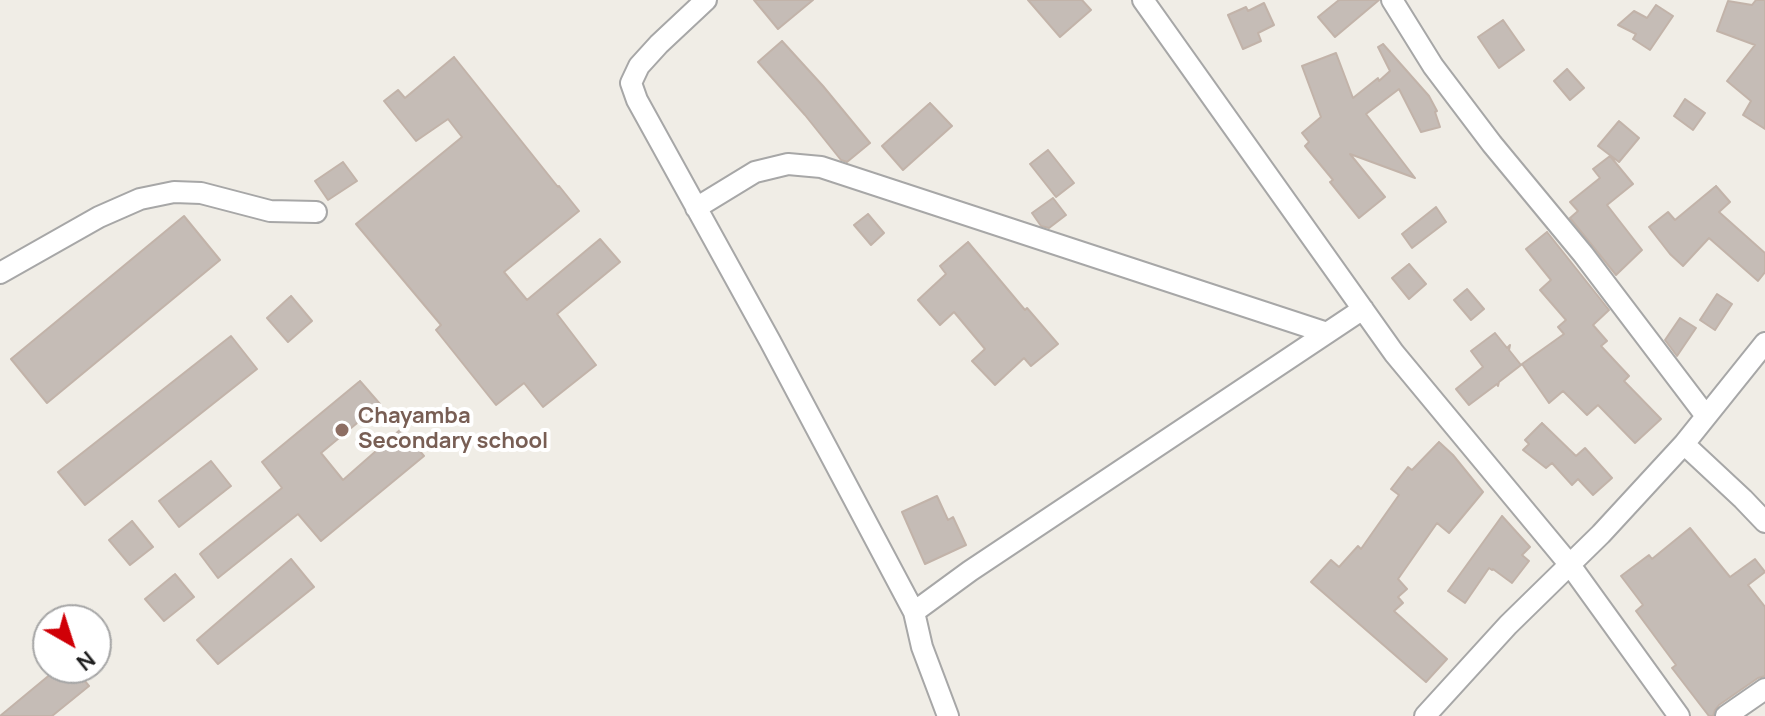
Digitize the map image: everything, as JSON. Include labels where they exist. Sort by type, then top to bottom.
[{"type":"street","points":[[706,0],[639,66],[631,83],[637,100],[914,612],[922,647],[948,716]]},
{"type":"street","points":[[1143,0],[1394,353],[1570,565],[1679,716]]},
{"type":"street","points":[[1392,0],[1433,66],[1583,254],[1706,416]]},
{"type":"street","points":[[696,208],[755,172],[788,164],[821,167],[1327,333]]},
{"type":"street","points":[[0,273],[99,217],[140,199],[174,192],[201,193],[270,211],[316,212]]},
{"type":"street","points":[[914,612],[970,571],[1363,309]]},
{"type":"street","points":[[1428,715],[1508,625],[1570,565],[1684,444],[1765,343]]},
{"type":"street","points":[[1684,444],[1765,522]]},
{"type":"street","points":[[1726,716],[1765,689]]},
{"type":"building","points":[[754,0],[813,0],[778,29]]},
{"type":"building","points":[[1028,0],[1082,0],[1091,10],[1060,37]]},
{"type":"building","points":[[1339,0],[1379,0],[1335,37],[1318,17]]},
{"type":"building","points":[[1756,0],[1765,0],[1765,129],[1743,115],[1751,101],[1727,81],[1755,45],[1717,31],[1728,1],[1752,5]]},
{"type":"building","points":[[1264,3],[1274,25],[1258,33],[1261,41],[1243,49],[1228,15],[1246,7],[1248,11]]},
{"type":"building","points":[[1656,5],[1673,16],[1650,50],[1633,39],[1636,34],[1618,25],[1634,11],[1647,18]]},
{"type":"building","points":[[1503,20],[1524,50],[1499,68],[1478,37]]},
{"type":"building","points":[[782,41],[870,143],[847,162],[841,160],[758,62]]},
{"type":"building","points":[[1383,44],[1429,96],[1437,111],[1440,127],[1421,132],[1399,89],[1366,114],[1415,178],[1350,154],[1385,197],[1359,218],[1305,146],[1309,142],[1302,133],[1321,117],[1302,66],[1336,53],[1353,98],[1390,71],[1378,47]]},
{"type":"building","points":[[454,57],[579,211],[504,272],[527,300],[600,239],[620,262],[557,314],[596,365],[543,407],[524,383],[496,405],[436,330],[441,325],[356,224],[462,137],[448,119],[416,141],[384,101],[398,90],[405,98]]},
{"type":"building","points":[[1567,69],[1584,88],[1570,100],[1554,81]]},
{"type":"building","points":[[1685,99],[1705,113],[1693,130],[1674,116]]},
{"type":"building","points":[[930,103],[952,126],[903,170],[882,146]]},
{"type":"building","points":[[1619,121],[1639,138],[1619,162],[1598,146]]},
{"type":"building","points":[[1048,150],[1074,183],[1056,197],[1030,164]]},
{"type":"building","points":[[1610,156],[1633,184],[1607,205],[1642,250],[1616,275],[1570,218],[1578,211],[1570,202],[1600,178],[1593,169]]},
{"type":"building","points":[[343,162],[357,181],[328,200],[315,181]]},
{"type":"building","points":[[1716,186],[1730,202],[1719,212],[1765,253],[1765,272],[1758,281],[1709,238],[1683,266],[1649,227],[1668,212],[1675,220]]},
{"type":"building","points":[[1053,198],[1066,215],[1049,228],[1041,226],[1032,213]]},
{"type":"building","points":[[1436,207],[1446,222],[1412,248],[1402,234]]},
{"type":"building","points":[[868,214],[884,233],[871,245],[854,225]]},
{"type":"building","points":[[184,216],[220,260],[47,403],[11,359]]},
{"type":"building","points":[[1547,232],[1609,310],[1593,325],[1607,341],[1601,346],[1629,376],[1624,381],[1661,419],[1635,443],[1598,405],[1587,415],[1563,391],[1549,403],[1522,364],[1564,334],[1558,327],[1566,320],[1540,290],[1551,280],[1526,249]]},
{"type":"building","points":[[968,242],[1058,344],[1031,366],[1024,358],[995,385],[972,361],[985,349],[954,312],[940,325],[918,300],[946,274],[940,266]]},
{"type":"building","points":[[1409,264],[1426,284],[1409,299],[1392,278]]},
{"type":"building","points":[[1467,289],[1484,309],[1471,320],[1454,300]]},
{"type":"building","points":[[1717,294],[1732,304],[1715,330],[1700,320]]},
{"type":"building","points":[[291,296],[312,321],[288,342],[267,318]]},
{"type":"building","points":[[1680,318],[1696,328],[1677,356],[1665,340]]},
{"type":"building","points":[[1495,333],[1507,348],[1510,345],[1509,350],[1521,365],[1498,386],[1469,405],[1456,389],[1483,367],[1471,351]]},
{"type":"building","points":[[231,336],[257,369],[85,505],[58,472]]},
{"type":"building","points":[[360,381],[380,404],[321,453],[343,480],[401,429],[424,456],[321,541],[298,514],[218,578],[200,554],[282,488],[262,462]]},
{"type":"building","points":[[1542,423],[1576,456],[1585,448],[1612,478],[1593,495],[1578,479],[1572,485],[1552,463],[1546,468],[1523,450],[1529,444],[1525,440]]},
{"type":"building","points":[[1439,442],[1483,492],[1449,533],[1437,523],[1398,579],[1407,589],[1398,597],[1403,603],[1394,611],[1447,659],[1426,682],[1311,582],[1331,560],[1339,567],[1358,546],[1361,549],[1399,495],[1391,489],[1408,467],[1412,470]]},
{"type":"building","points":[[211,461],[231,486],[179,527],[159,501]]},
{"type":"building","points":[[937,496],[948,520],[953,517],[966,545],[925,564],[902,512]]},
{"type":"building","points":[[1502,516],[1530,547],[1522,555],[1529,561],[1512,583],[1489,568],[1465,603],[1448,591]]},
{"type":"building","points":[[132,521],[153,547],[130,565],[109,540]]},
{"type":"building","points":[[1690,528],[1730,577],[1755,559],[1765,572],[1748,585],[1765,607],[1765,676],[1719,705],[1713,716],[1709,716],[1672,668],[1676,665],[1636,611],[1643,605],[1621,576],[1649,555],[1652,559]]},
{"type":"building","points":[[291,559],[314,587],[218,664],[197,640]]},
{"type":"building","points":[[175,574],[194,597],[164,621],[145,599]]},
{"type":"building","points":[[39,684],[89,686],[52,716],[0,716]]},
{"type":"place","name":"Chayamba Secondary school","points":[[342,430]]}]
